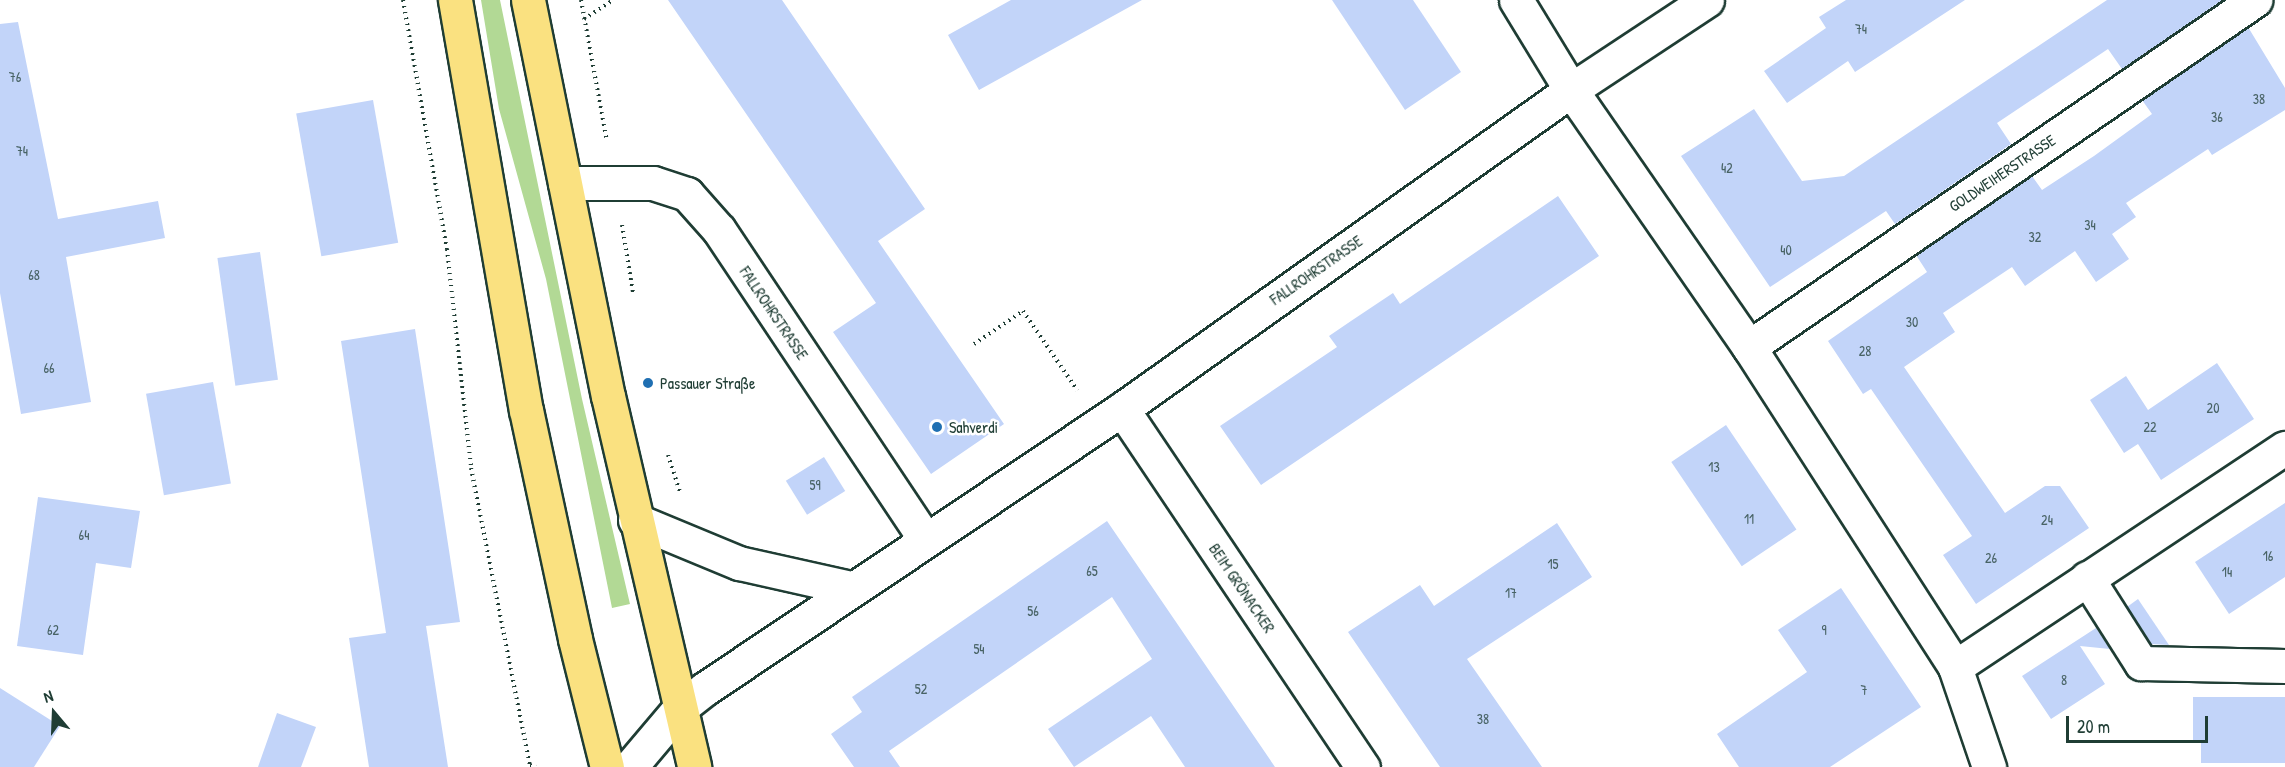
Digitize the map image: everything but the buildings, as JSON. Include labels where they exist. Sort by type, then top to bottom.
[{"type":"main road","points":[[455,0],[526,411],[574,639],[607,767]]},
{"type":"main road","points":[[528,0],[635,520],[694,767]]},
{"type":"street","points":[[1516,0],[1571,90],[1749,347],[1955,667],[1989,767]]},
{"type":"street","name":"FALLROHRSTRASSE","points":[[630,767],[679,709],[851,588],[1110,416],[1571,90],[1707,0]]},
{"type":"street","name":"GOLDWEIHERSTRASSE","points":[[1749,347],[2255,0]]},
{"type":"street","name":"FALLROHRSTRASSE","points":[[565,183],[653,183],[687,194],[704,211],[924,539]]},
{"type":"street","name":"BEIM GRÖNACKER","points":[[1110,416],[1363,767]]},
{"type":"street","points":[[1955,667],[2285,448]]},
{"type":"street","points":[[635,520],[739,564],[851,588]]},
{"type":"street","points":[[2087,578],[2141,663],[2285,666]]},
{"type":"path","points":[[403,0],[447,249],[471,468],[530,765],[536,767]]},
{"type":"path","points":[[580,0],[615,182],[635,304]]},
{"type":"path","points":[[584,19],[613,0]]},
{"type":"path","points":[[974,344],[1023,311],[1110,416]]},
{"type":"path","points":[[667,452],[681,498]]},
{"type":"green space","points":[[481,0],[500,0],[582,399],[630,604],[612,608],[546,279],[499,109]]},
{"type":"place","name":"Passauer Straße","points":[[648,383]]},
{"type":"place","name":"Sahverdi","points":[[937,427]]}]
